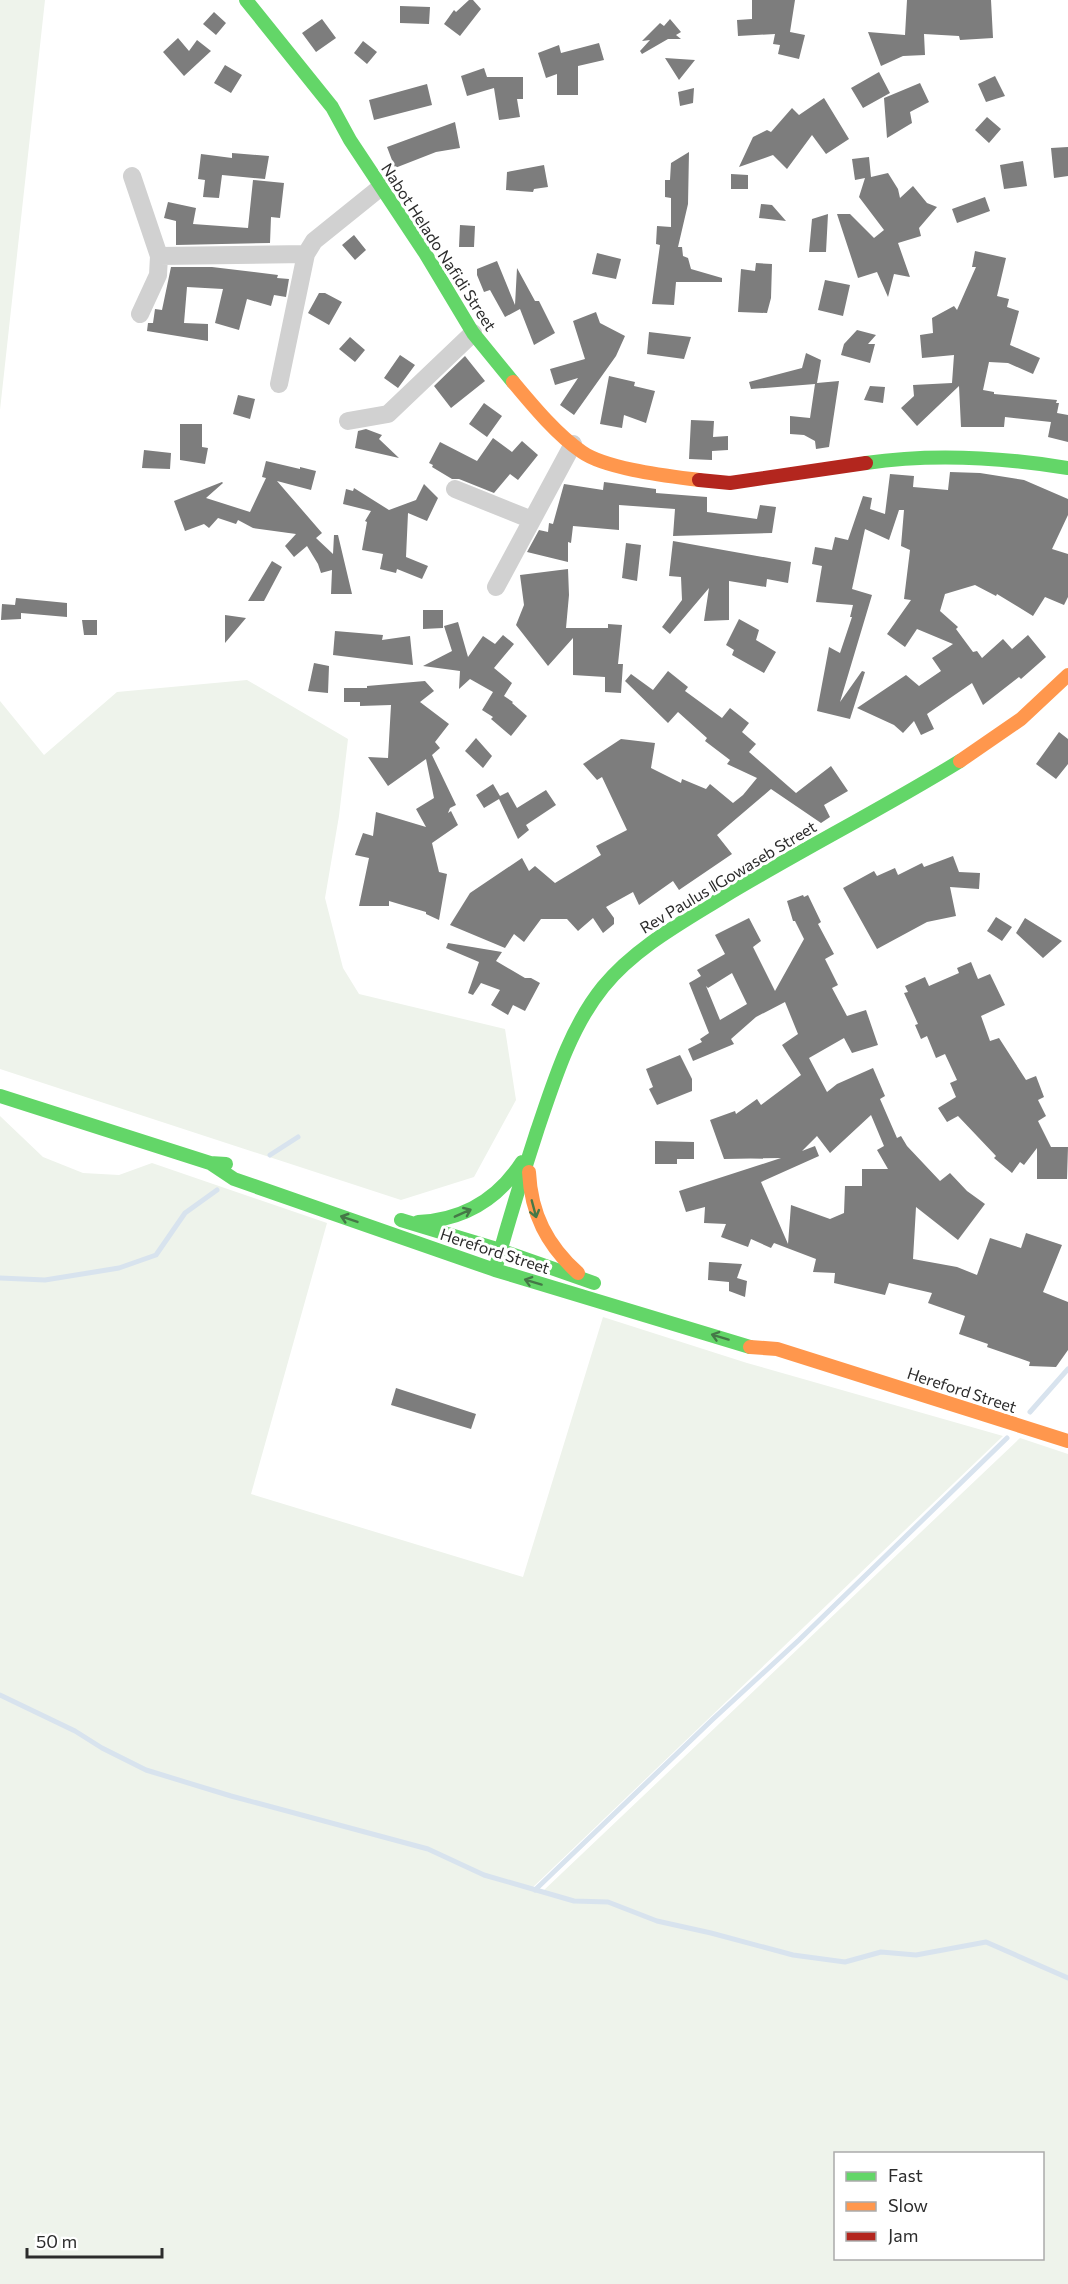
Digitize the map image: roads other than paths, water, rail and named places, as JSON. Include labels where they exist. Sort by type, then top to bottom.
[{"type":"street","name":"Nabot Helado Nafidi Street","points":[[246,0],[332,107],[350,140],[425,253],[473,333],[536,410],[583,453],[618,466],[667,476],[730,483],[898,458],[936,456],[1011,459],[1068,468]]},
{"type":"street","points":[[132,176],[159,256],[158,275],[140,314]]},
{"type":"street","points":[[279,384],[306,254],[314,242],[381,187]]},
{"type":"street","points":[[159,256],[306,254]]},
{"type":"street","points":[[348,421],[388,414],[473,333]]},
{"type":"street","points":[[496,587],[573,444]]},
{"type":"street","points":[[455,489],[532,520]]},
{"type":"street","name":"Rev Paulus ǁGowaseb Street","points":[[495,1270],[554,1077],[572,1036],[602,989],[620,968],[666,932],[799,851],[938,775],[998,737],[1026,717],[1068,675]]},
{"type":"street","name":"Hereford Street","points":[[0,1096],[210,1163],[237,1164]]},
{"type":"street","points":[[406,1222],[445,1220],[462,1215],[482,1204],[501,1189],[517,1171],[532,1146]]},
{"type":"street","points":[[532,1146],[529,1175],[531,1200],[536,1218],[556,1253],[586,1280]]},
{"type":"street","name":"Hereford Street","points":[[210,1163],[234,1179],[495,1270],[750,1347],[777,1349],[1068,1441]]},
{"type":"street","name":"Hereford Street","points":[[384,1214],[608,1287]]},
{"type":"street","name":"Hereford Street","points":[[736,1328],[754,1334],[777,1349]]},
{"type":"waterway","points":[[270,1155],[298,1137]]},
{"type":"waterway","points":[[0,1278],[45,1280],[119,1268],[156,1255],[185,1213],[217,1190]]},
{"type":"waterway","points":[[1030,1412],[1068,1369]]},
{"type":"waterway","points":[[535,1890],[799,1640],[1007,1438]]},
{"type":"waterway","points":[[0,1695],[75,1731],[102,1748],[146,1770],[231,1796],[428,1849],[484,1875],[574,1901],[608,1902],[657,1921],[793,1955],[845,1962],[881,1952],[916,1955],[986,1942],[1068,1978]]}]
